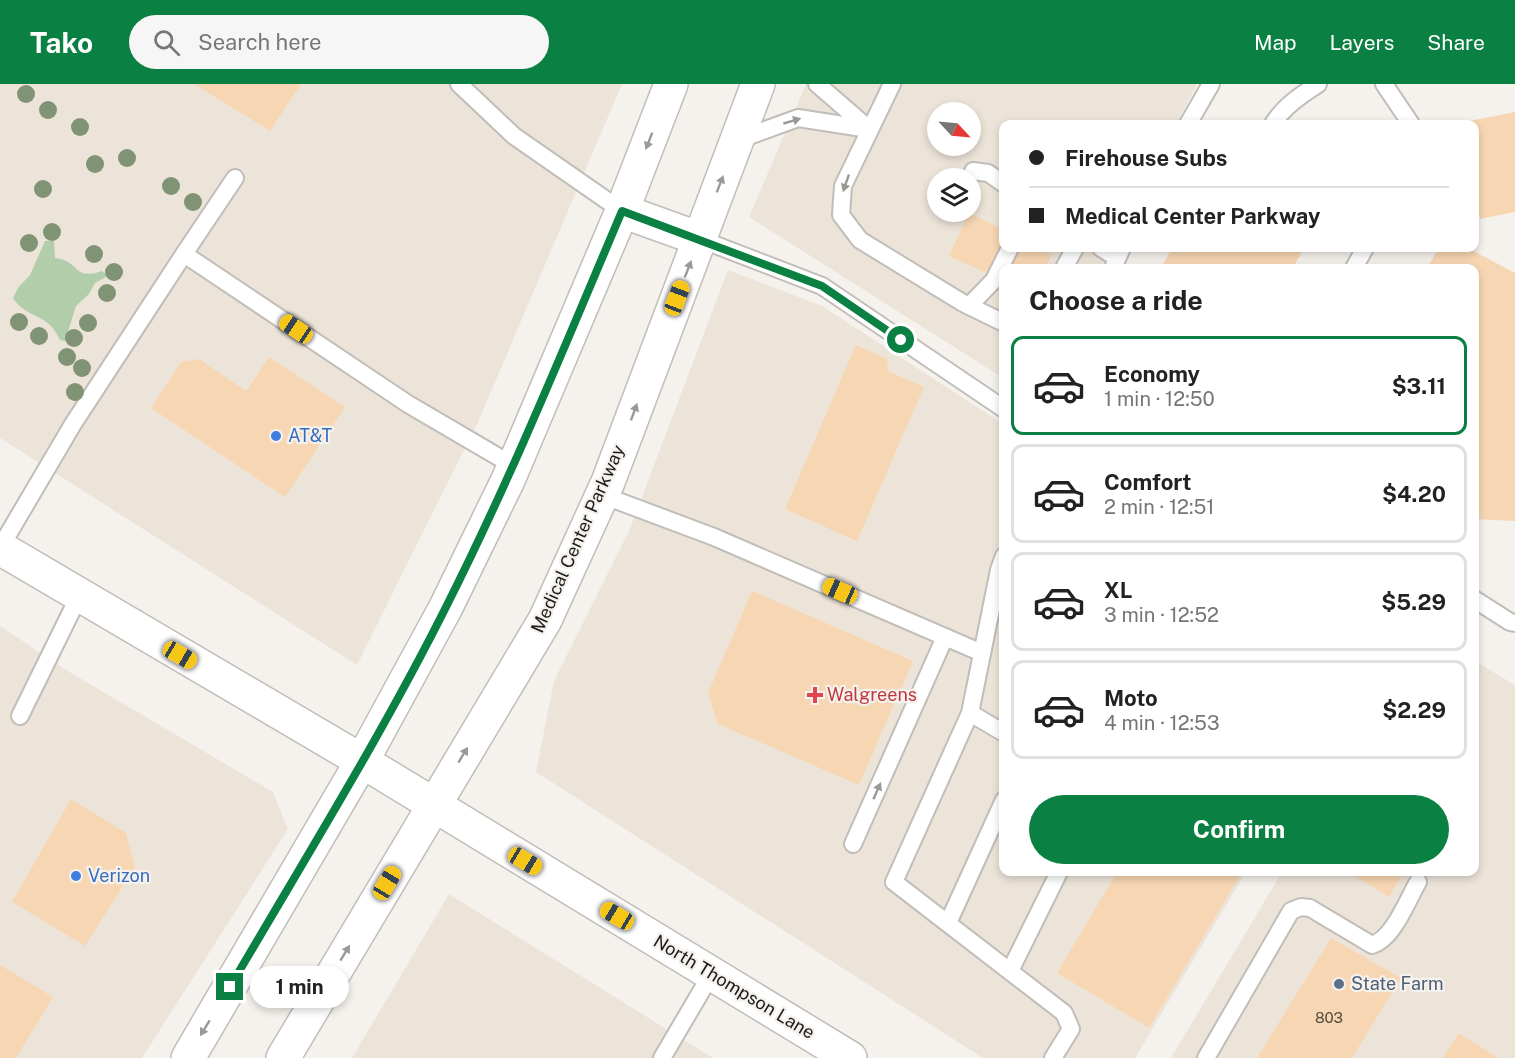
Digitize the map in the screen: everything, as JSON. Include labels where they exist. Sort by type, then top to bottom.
[{"type":"main road","points":[[188,1058],[362,761],[446,607],[514,466],[622,211],[671,84]]},
{"type":"main road","name":"Medical Center Parkway","points":[[283,1058],[545,620],[602,495],[758,84]]},
{"type":"main road","points":[[622,211],[700,239]]},
{"type":"main road","name":"North Thompson Lane","points":[[0,548],[362,761],[850,1058]]},
{"type":"lane","points":[[459,84],[514,135],[622,211]]},
{"type":"lane","points":[[818,84],[869,129]]},
{"type":"lane","points":[[892,84],[843,186],[841,215],[860,240],[969,306],[999,321]]},
{"type":"lane","points":[[1190,120],[1211,84]]},
{"type":"lane","points":[[1275,120],[1299,96],[1318,84]]},
{"type":"lane","points":[[1384,84],[1408,120]]},
{"type":"lane","points":[[737,140],[798,118],[869,129]]},
{"type":"lane","points":[[981,172],[988,173],[999,181]]},
{"type":"lane","points":[[0,548],[73,424],[235,178]]},
{"type":"lane","points":[[700,239],[822,286],[999,406]]},
{"type":"lane","points":[[184,254],[408,404],[514,466]]},
{"type":"lane","points":[[969,306],[994,280],[999,270]]},
{"type":"lane","points":[[602,495],[714,537],[982,653]]},
{"type":"lane","points":[[999,570],[970,713],[894,882],[1064,1013],[1071,1029],[1053,1058]]},
{"type":"lane","points":[[20,716],[79,596]]},
{"type":"lane","points":[[1479,602],[1515,623]]},
{"type":"lane","points":[[853,844],[945,637]]},
{"type":"lane","points":[[970,713],[999,730]]},
{"type":"lane","points":[[948,923],[999,811]]},
{"type":"lane","points":[[1010,971],[1057,876]]},
{"type":"lane","points":[[1206,1058],[1291,911],[1301,907],[1310,908],[1372,945],[1380,943],[1392,929],[1418,882]]},
{"type":"lane","points":[[662,1058],[712,974]]},
{"type":"shaded area","points":[[0,84],[622,84],[478,422],[357,665],[0,438]]},
{"type":"shaded area","points":[[806,84],[1197,84],[1178,120],[999,120],[999,252],[1110,252],[1103,264],[999,264],[999,375],[749,217]]},
{"type":"shaded area","points":[[728,270],[822,306],[999,421],[999,876],[1244,876],[1135,1058],[983,1058],[536,772],[554,681],[629,531]]},
{"type":"shaded area","points":[[0,626],[66,670],[273,792],[288,829],[142,1058],[0,1058]]},
{"type":"shaded area","points":[[1479,663],[1515,685],[1515,1058],[1171,1058],[1280,876],[1479,876]]},
{"type":"shaded area","points":[[449,894],[713,1058],[352,1058]]},
{"type":"green space","points":[[45,241],[54,241],[55,258],[69,263],[86,274],[102,271],[108,276],[95,283],[89,294],[76,306],[65,341],[60,340],[49,325],[18,305],[13,298],[18,288],[30,275]]},
{"type":"building","points":[[194,84],[301,84],[270,131]]},
{"type":"building","points":[[1515,112],[1515,212],[1480,219],[1479,120],[1474,120]]},
{"type":"building","points":[[981,219],[999,228],[999,252],[1048,252],[1052,254],[1047,264],[999,264],[999,279],[949,256],[965,222],[981,222]]},
{"type":"building","points":[[1170,252],[1302,252],[1295,264],[1163,264]]},
{"type":"building","points":[[1437,252],[1476,252],[1515,273],[1515,521],[1479,519],[1479,264],[1429,264]]},
{"type":"building","points":[[856,345],[887,359],[888,371],[924,387],[857,541],[785,509]]},
{"type":"building","points":[[269,357],[345,407],[285,497],[151,408],[181,362],[199,359],[246,391]]},
{"type":"building","name":"Walgreens","points":[[752,591],[913,661],[859,785],[718,724],[708,693]]},
{"type":"building","points":[[71,799],[126,833],[135,867],[85,946],[12,902]]},
{"type":"building","points":[[1115,876],[1240,876],[1149,1028],[1057,973]]},
{"type":"building","points":[[1355,876],[1402,876],[1389,897]]},
{"type":"building","points":[[1331,938],[1401,978],[1352,1058],[1257,1058]]},
{"type":"building","points":[[0,965],[53,997],[16,1058],[0,1058]]},
{"type":"building","points":[[1459,1033],[1498,1058],[1443,1058]]},
{"type":"place","name":"AT&T","points":[[276,436]]},
{"type":"place","name":"Walgreens","points":[[815,695]]},
{"type":"place","name":"Verizon","points":[[76,876]]},
{"type":"place","name":"State Farm","points":[[1339,984]]},
{"type":"route","points":[[230,987],[362,761],[446,607],[508,480],[622,211],[822,286],[901,340]]}]
